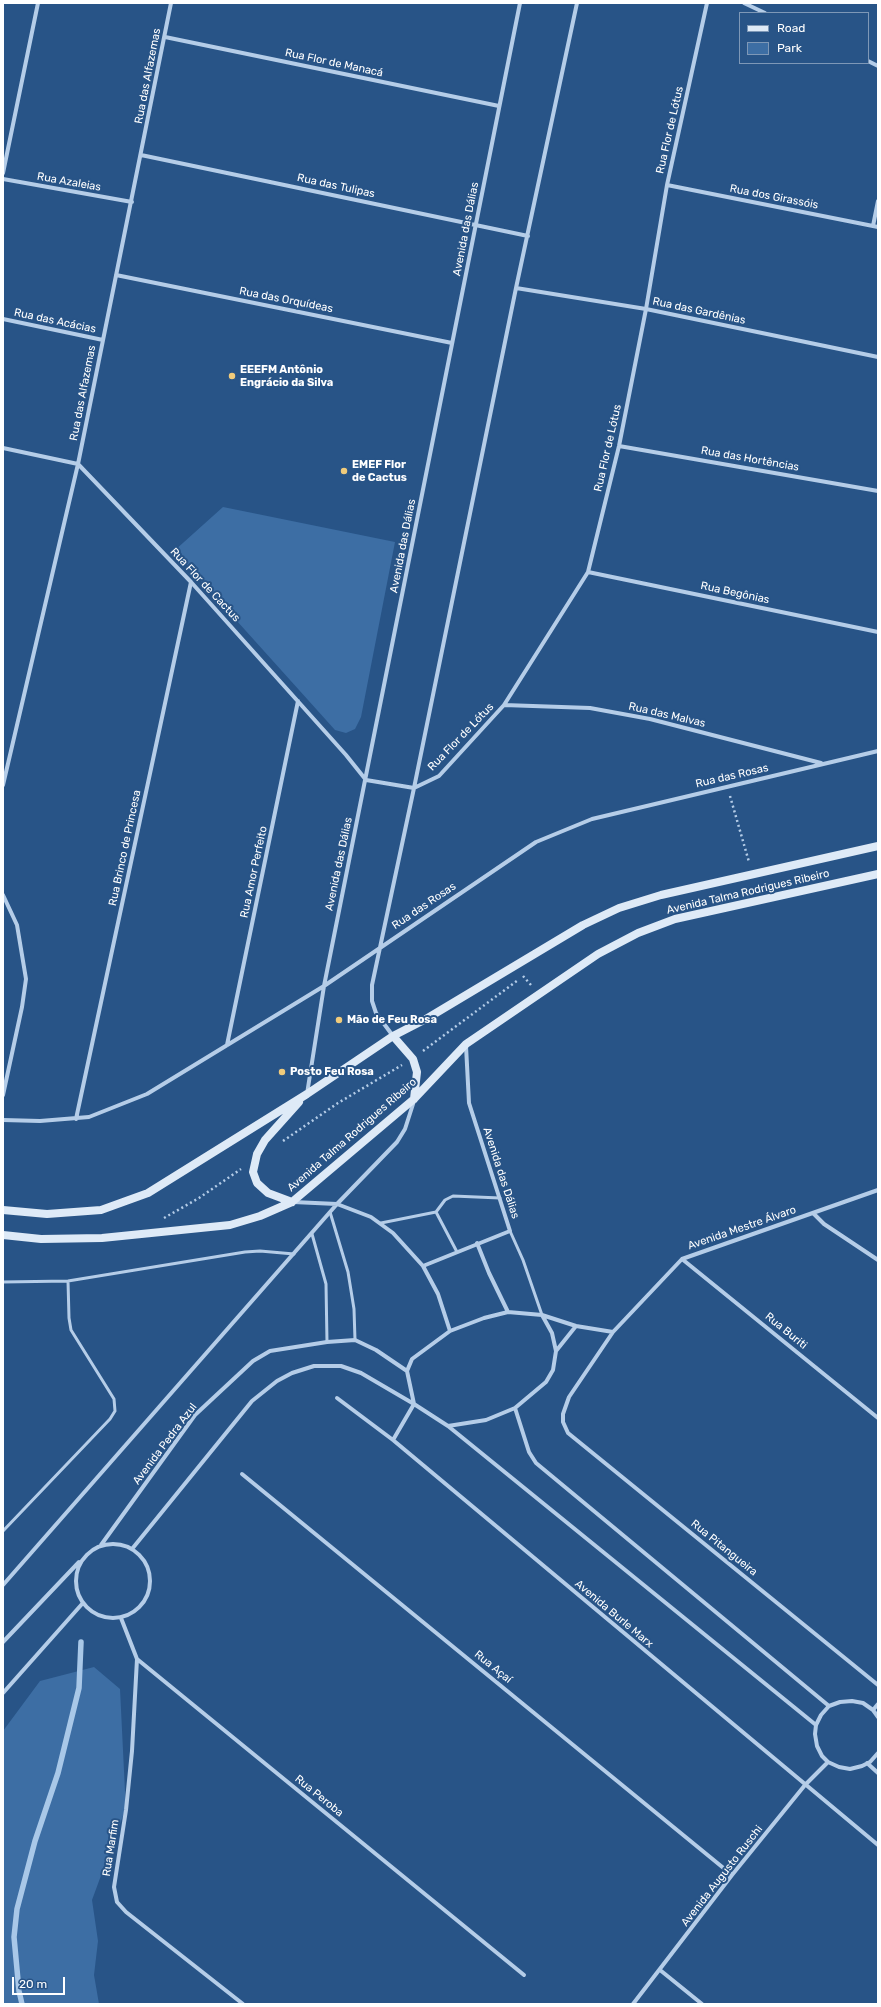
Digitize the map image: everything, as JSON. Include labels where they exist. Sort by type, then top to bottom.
[{"type":"main road","name":"Avenida Talma Rodrigues Ribeiro","points":[[3,1210],[55,1213],[101,1210],[148,1193],[307,1094],[393,1036],[426,1019],[584,925],[619,908],[661,894],[878,846]]},
{"type":"main road","name":"Avenida Talma Rodrigues Ribeiro","points":[[3,1235],[42,1239],[102,1238],[155,1234],[230,1225],[260,1216],[292,1202],[414,1099],[466,1044],[598,954],[638,932],[674,919],[878,874]]},
{"type":"main road","points":[[393,1036],[413,1059],[417,1072],[414,1099]]},
{"type":"main road","points":[[292,1202],[268,1192],[257,1183],[253,1172],[257,1154],[265,1140],[307,1094]]},
{"type":"street","points":[[3,173],[38,3]]},
{"type":"street","name":"Rua das Alfazemas","points":[[3,785],[78,464],[171,3]]},
{"type":"street","name":"Avenida das Dálias","points":[[307,1094],[324,986],[520,3]]},
{"type":"street","points":[[393,1036],[376,1013],[372,1001],[372,985],[414,788],[516,288],[577,3]]},
{"type":"street","name":"Rua Flor de Lótus","points":[[414,788],[439,776],[504,705],[588,572],[619,446],[646,309],[667,184],[707,3]]},
{"type":"street","points":[[744,3],[763,12]]},
{"type":"street","name":"Rua Flor de Manacá","points":[[165,37],[499,106]]},
{"type":"street","points":[[869,62],[878,66]]},
{"type":"street","name":"Rua das Tulipas","points":[[141,155],[528,236]]},
{"type":"street","name":"Rua Azaleias","points":[[3,179],[132,202]]},
{"type":"street","name":"Rua dos Girassóis","points":[[667,184],[876,227]]},
{"type":"street","points":[[876,227],[878,201]]},
{"type":"street","name":"Rua das Orquídeas","points":[[116,275],[452,343]]},
{"type":"street","name":"Rua das Gardênias","points":[[516,288],[646,309],[878,356]]},
{"type":"street","name":"Rua das Acácias","points":[[3,319],[103,340]]},
{"type":"street","name":"Rua das Hortências","points":[[619,446],[878,491]]},
{"type":"street","points":[[3,448],[78,464]]},
{"type":"street","name":"Rua Flor de Cactus","points":[[78,464],[191,582],[298,701],[366,780]]},
{"type":"street","name":"Rua Begônias","points":[[588,572],[878,632]]},
{"type":"street","name":"Rua Brinco de Princesa","points":[[76,1119],[191,582]]},
{"type":"street","name":"Rua Amor Perfeito","points":[[227,1045],[298,701]]},
{"type":"street","name":"Rua das Malvas","points":[[504,705],[590,708],[650,719],[824,764]]},
{"type":"street","name":"Rua das Rosas","points":[[3,1120],[40,1121],[89,1117],[147,1094],[324,986],[536,842],[592,819],[878,751]]},
{"type":"street","points":[[366,780],[414,788]]},
{"type":"street","points":[[3,895],[17,925],[26,979],[22,1007],[3,1095]]},
{"type":"street","name":"Avenida das Dálias","points":[[423,1266],[510,1231],[469,1103],[466,1044]]},
{"type":"street","points":[[3,1585],[337,1204],[396,1142],[405,1129],[414,1099]]},
{"type":"street","points":[[813,1213],[878,1190]]},
{"type":"street","points":[[292,1202],[337,1204],[381,1223],[394,1233],[423,1266],[438,1294],[450,1331]]},
{"type":"street","name":"Avenida Mestre Álvaro","points":[[563,1422],[563,1414],[569,1397],[613,1332],[682,1259],[813,1213],[824,1224],[878,1260]]},
{"type":"street","points":[[477,1243],[508,1312]]},
{"type":"street","name":"Rua Buriti","points":[[682,1259],[878,1418]]},
{"type":"street","points":[[393,1440],[414,1404],[407,1371],[412,1359],[450,1331],[484,1318],[508,1312],[542,1315],[576,1326],[613,1332]]},
{"type":"street","points":[[448,1426],[486,1420],[515,1408],[546,1382],[553,1370],[556,1351],[552,1333],[542,1315]]},
{"type":"street","points":[[556,1351],[576,1326]]},
{"type":"street","name":"Avenida Pedra Azul","points":[[102,1545],[195,1415],[253,1361],[270,1351],[327,1342],[355,1340],[376,1350],[407,1371]]},
{"type":"street","points":[[132,1549],[252,1401],[277,1381],[292,1373],[314,1366],[341,1366],[361,1373],[448,1426],[816,1725]]},
{"type":"street","name":"Avenida Burle Marx","points":[[337,1398],[393,1440],[878,1845]]},
{"type":"street","points":[[515,1408],[529,1452],[536,1463],[829,1706]]},
{"type":"street","name":"Rua Pitangueira","points":[[563,1422],[568,1433],[878,1685]]},
{"type":"street","name":"Rua Açaí","points":[[242,1474],[732,1875]]},
{"type":"street","points":[[3,1642],[82,1559],[91,1550],[102,1545],[117,1544],[132,1549],[142,1557],[148,1568],[149,1587],[148,1593],[142,1604],[133,1613],[121,1618],[110,1619],[90,1611],[82,1604],[76,1589],[76,1573],[82,1559]]},
{"type":"street","points":[[3,1693],[82,1604]]},
{"type":"street","name":"Rua Peroba","points":[[121,1618],[137,1659],[524,1975]]},
{"type":"street","name":"Rua Marfim","points":[[137,1659],[132,1751],[126,1810],[114,1887],[117,1902],[126,1912],[243,2004]]},
{"type":"street","points":[[878,1717],[873,1710],[863,1704],[852,1701],[840,1702],[829,1706],[821,1715],[816,1725],[815,1734],[816,1746],[828,1762],[839,1767],[850,1769],[867,1764],[878,1753]]},
{"type":"street","points":[[873,1710],[878,1704]]},
{"type":"street","name":"Avenida Augusto Ruschi","points":[[633,2004],[732,1875],[805,1785],[828,1762]]},
{"type":"street","points":[[867,1764],[878,1773]]},
{"type":"street","points":[[660,1970],[702,2004]]},
{"type":"lane","points":[[381,1223],[436,1212],[445,1200],[453,1196],[500,1198]]},
{"type":"lane","points":[[330,1212],[348,1272],[354,1309],[355,1340]]},
{"type":"lane","points":[[436,1212],[457,1252]]},
{"type":"lane","points":[[510,1231],[524,1260],[542,1315]]},
{"type":"lane","points":[[312,1234],[326,1284],[327,1342]]},
{"type":"lane","points":[[3,1282],[68,1281],[245,1252],[260,1251],[294,1254]]},
{"type":"lane","points":[[3,1531],[110,1419],[115,1411],[114,1399],[71,1330],[69,1318],[68,1281]]},
{"type":"path","points":[[728,787],[753,874]]},
{"type":"path","points":[[515,966],[539,994]]},
{"type":"path","points":[[278,1144],[338,1103],[413,1059]]},
{"type":"path","points":[[157,1220],[199,1198],[246,1166]]},
{"type":"green space","points":[[223,507],[395,542],[361,717],[355,729],[346,733],[335,730],[174,551]]},
{"type":"green space","points":[[94,1667],[120,1689],[126,1812],[124,1813],[92,1900],[98,1941],[94,1975],[99,2004],[3,2004],[3,1731],[40,1681]]},
{"type":"waterway","points":[[22,2004],[19,1991],[14,1937],[17,1909],[35,1841],[58,1773],[79,1688],[81,1642]]},
{"type":"place","name":"EEEFM Antônio Engrácio da Silva","points":[[232,376]]},
{"type":"place","name":"EMEF Flor de Cactus","points":[[344,471]]},
{"type":"place","name":"Mão de Feu Rosa","points":[[339,1020]]},
{"type":"place","name":"Posto Feu Rosa","points":[[282,1072]]}]
